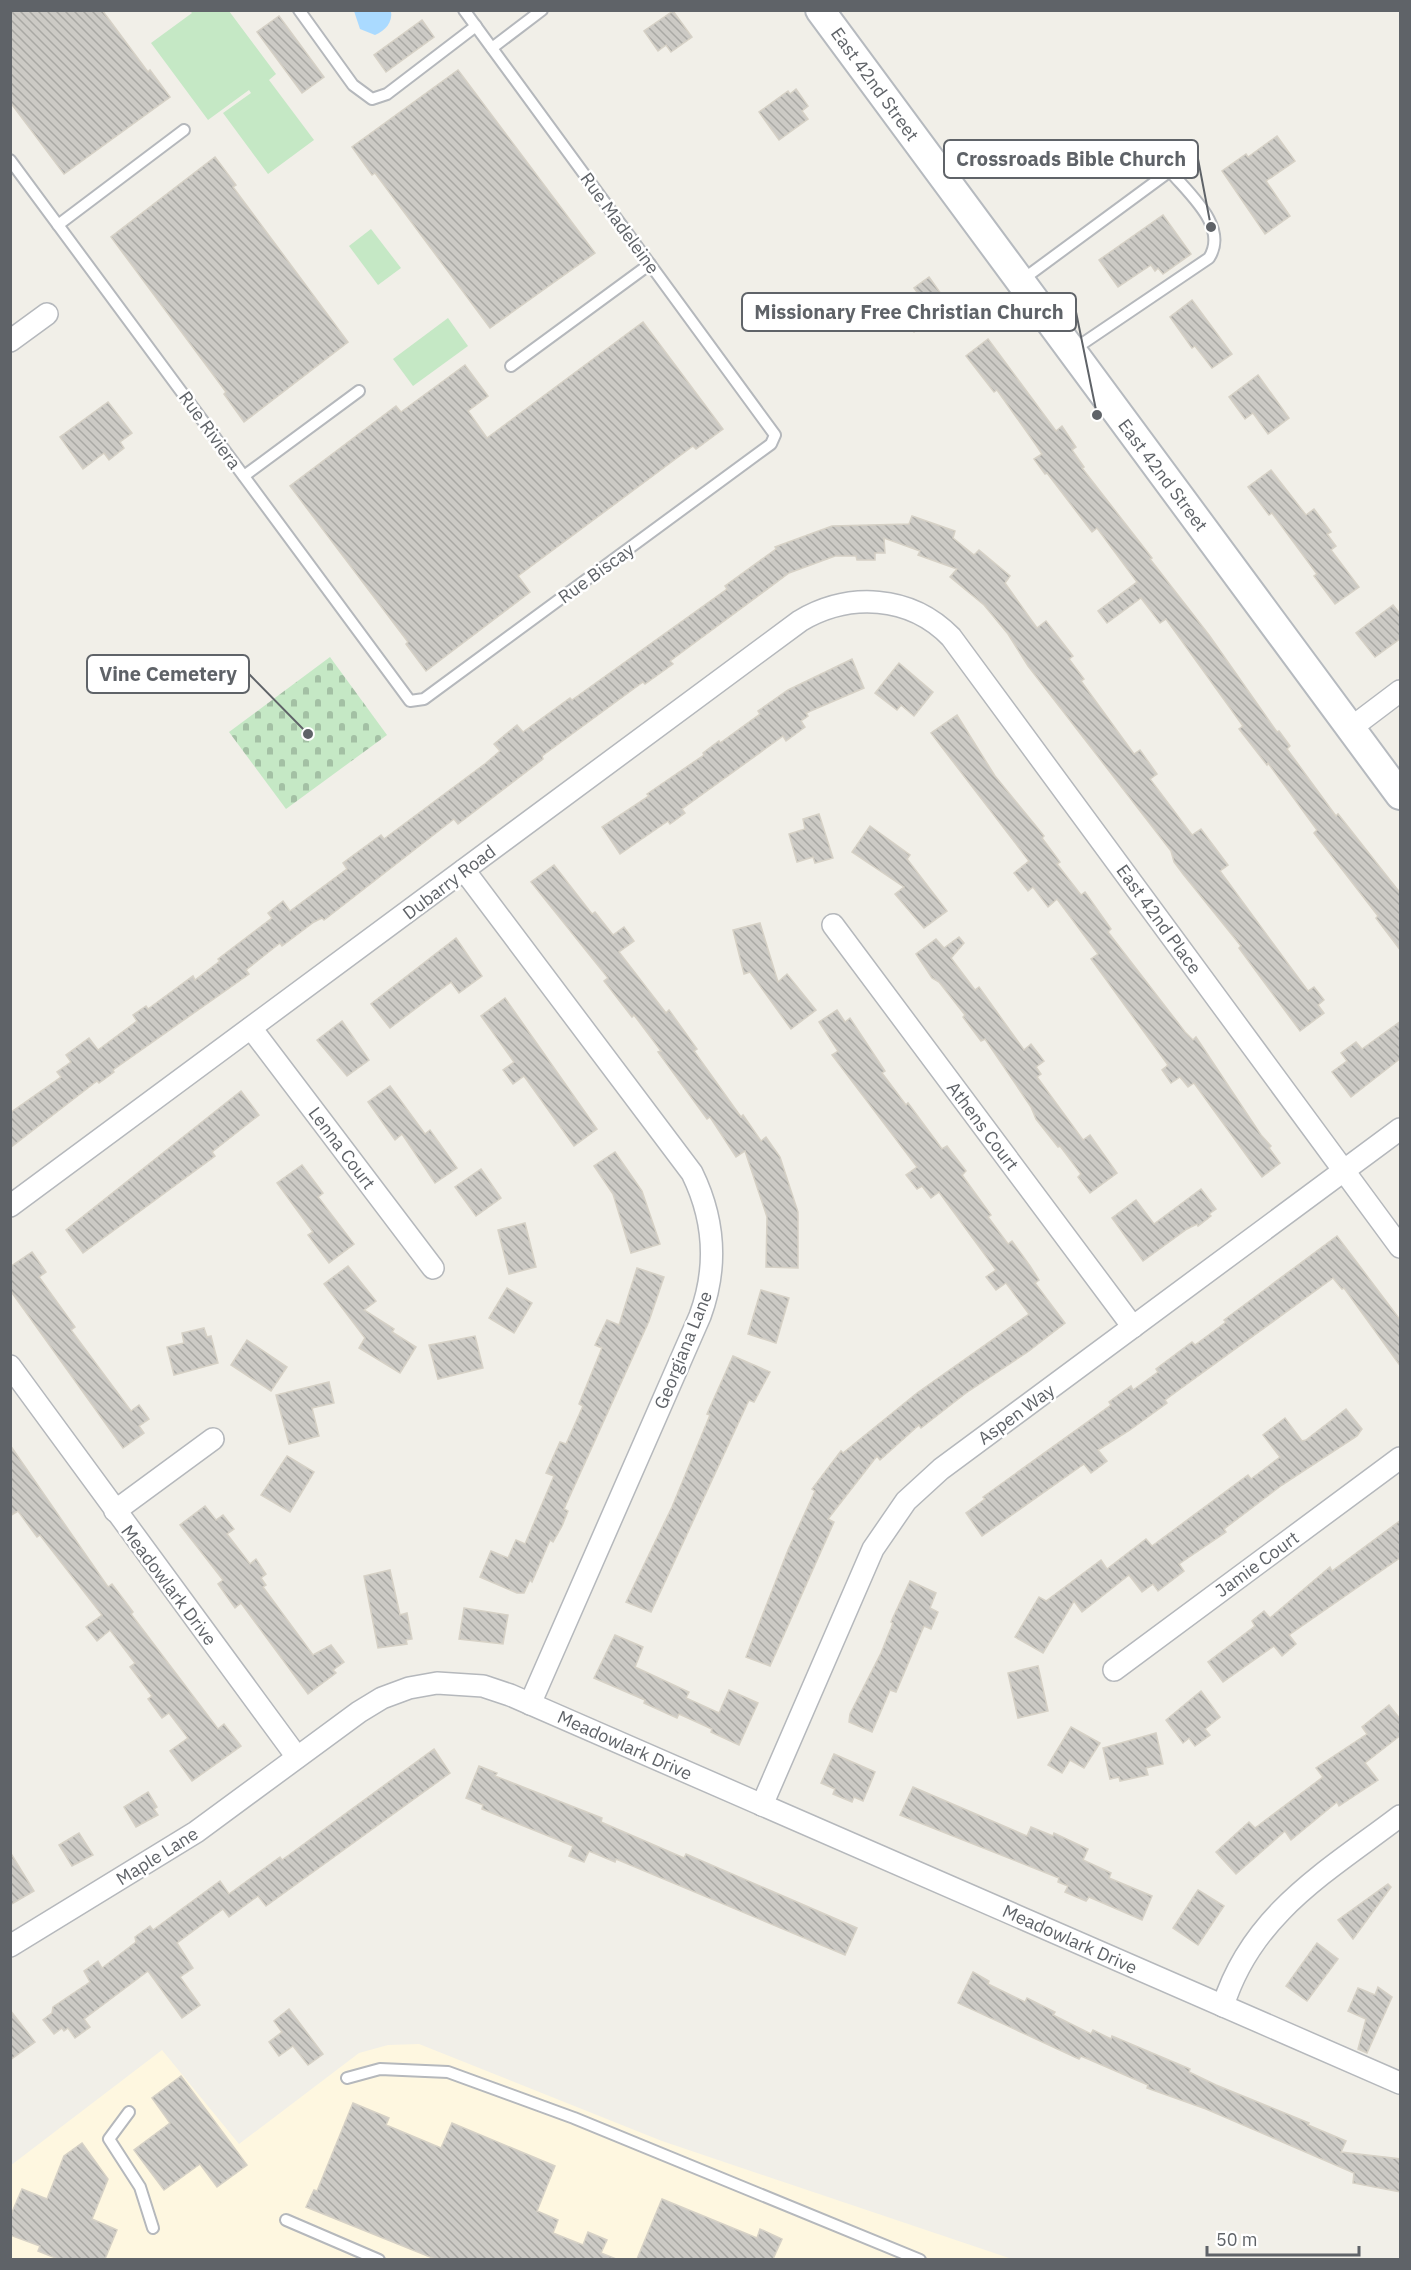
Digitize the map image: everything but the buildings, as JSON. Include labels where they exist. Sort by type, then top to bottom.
[{"type":"street","name":"East 42nd Street","points":[[820,10],[1019,282],[1401,795]]},
{"type":"street","points":[[10,341],[47,314]]},
{"type":"street","name":"Dubarry Road","points":[[10,1206],[800,621],[823,609],[850,602],[885,602],[903,607]]},
{"type":"street","name":"East 42nd Place","points":[[903,607],[929,619],[951,637],[1401,1246]]},
{"type":"street","points":[[1351,728],[1401,691]]},
{"type":"street","name":"Georgiana Lane","points":[[464,870],[692,1173],[707,1207],[713,1253],[709,1290],[700,1317],[530,1704]]},
{"type":"street","name":"Athens Court","points":[[833,926],[1133,1327]]},
{"type":"street","name":"Lenna Court","points":[[251,1028],[433,1268]]},
{"type":"street","name":"Aspen Way","points":[[762,1805],[873,1549],[894,1516],[927,1480],[1401,1129]]},
{"type":"street","name":"Meadowlark Drive","points":[[10,1366],[297,1757],[366,1707],[390,1694],[418,1685],[446,1682],[483,1686],[530,1704],[1401,2083]]},
{"type":"street","points":[[115,1511],[213,1439]]},
{"type":"street","name":"Jamie Court","points":[[1114,1670],[1401,1458]]},
{"type":"street","name":"Maple Lane","points":[[10,1946],[196,1832],[297,1757]]},
{"type":"street","points":[[1223,2006],[1243,1959],[1258,1934],[1280,1910],[1401,1816]]},
{"type":"lane","points":[[299,10],[353,86],[372,99],[387,94],[476,26]]},
{"type":"lane","name":"Rue Madeleine","points":[[465,10],[776,435]]},
{"type":"lane","points":[[492,48],[542,10]]},
{"type":"lane","points":[[58,225],[184,130]]},
{"type":"lane","name":"Rue Riviera","points":[[10,160],[410,701]]},
{"type":"lane","points":[[1019,282],[1170,171],[1214,226],[1216,248],[1209,258],[1072,351]]},
{"type":"lane","points":[[511,366],[650,264]]},
{"type":"lane","points":[[244,476],[359,391]]},
{"type":"lane","name":"Rue Biscay","points":[[410,701],[423,699],[439,689],[771,444],[776,435]]},
{"type":"lane","points":[[347,2078],[380,2069],[448,2072],[574,2118],[920,2259]]},
{"type":"lane","points":[[129,2112],[109,2139],[140,2187],[153,2228]]},
{"type":"lane","points":[[286,2220],[379,2259]]},
{"type":"shaded area","points":[[419,2044],[662,2141],[1012,2259],[11,2259],[10,2166],[162,2050],[239,2144],[359,2053],[388,2045]]},
{"type":"green space","points":[[190,11],[229,11],[276,74],[269,80],[314,140],[268,174],[223,113],[251,93],[249,90],[208,120],[151,43],[192,13]]},
{"type":"green space","points":[[371,229],[401,268],[378,285],[349,246]]},
{"type":"green space","points":[[448,318],[468,346],[413,386],[393,359]]},
{"type":"green space","points":[[330,657],[387,735],[286,809],[229,732]]},
{"type":"water","points":[[354,11],[391,11],[391,19],[385,29],[375,35],[360,29]]},
{"type":"place","name":"Crossroads Bible Church","points":[[1211,227]]},
{"type":"place","name":"Missionary Free Christian Church","points":[[1097,415]]},
{"type":"place","name":"Vine Cemetery","points":[[308,734]]}]
